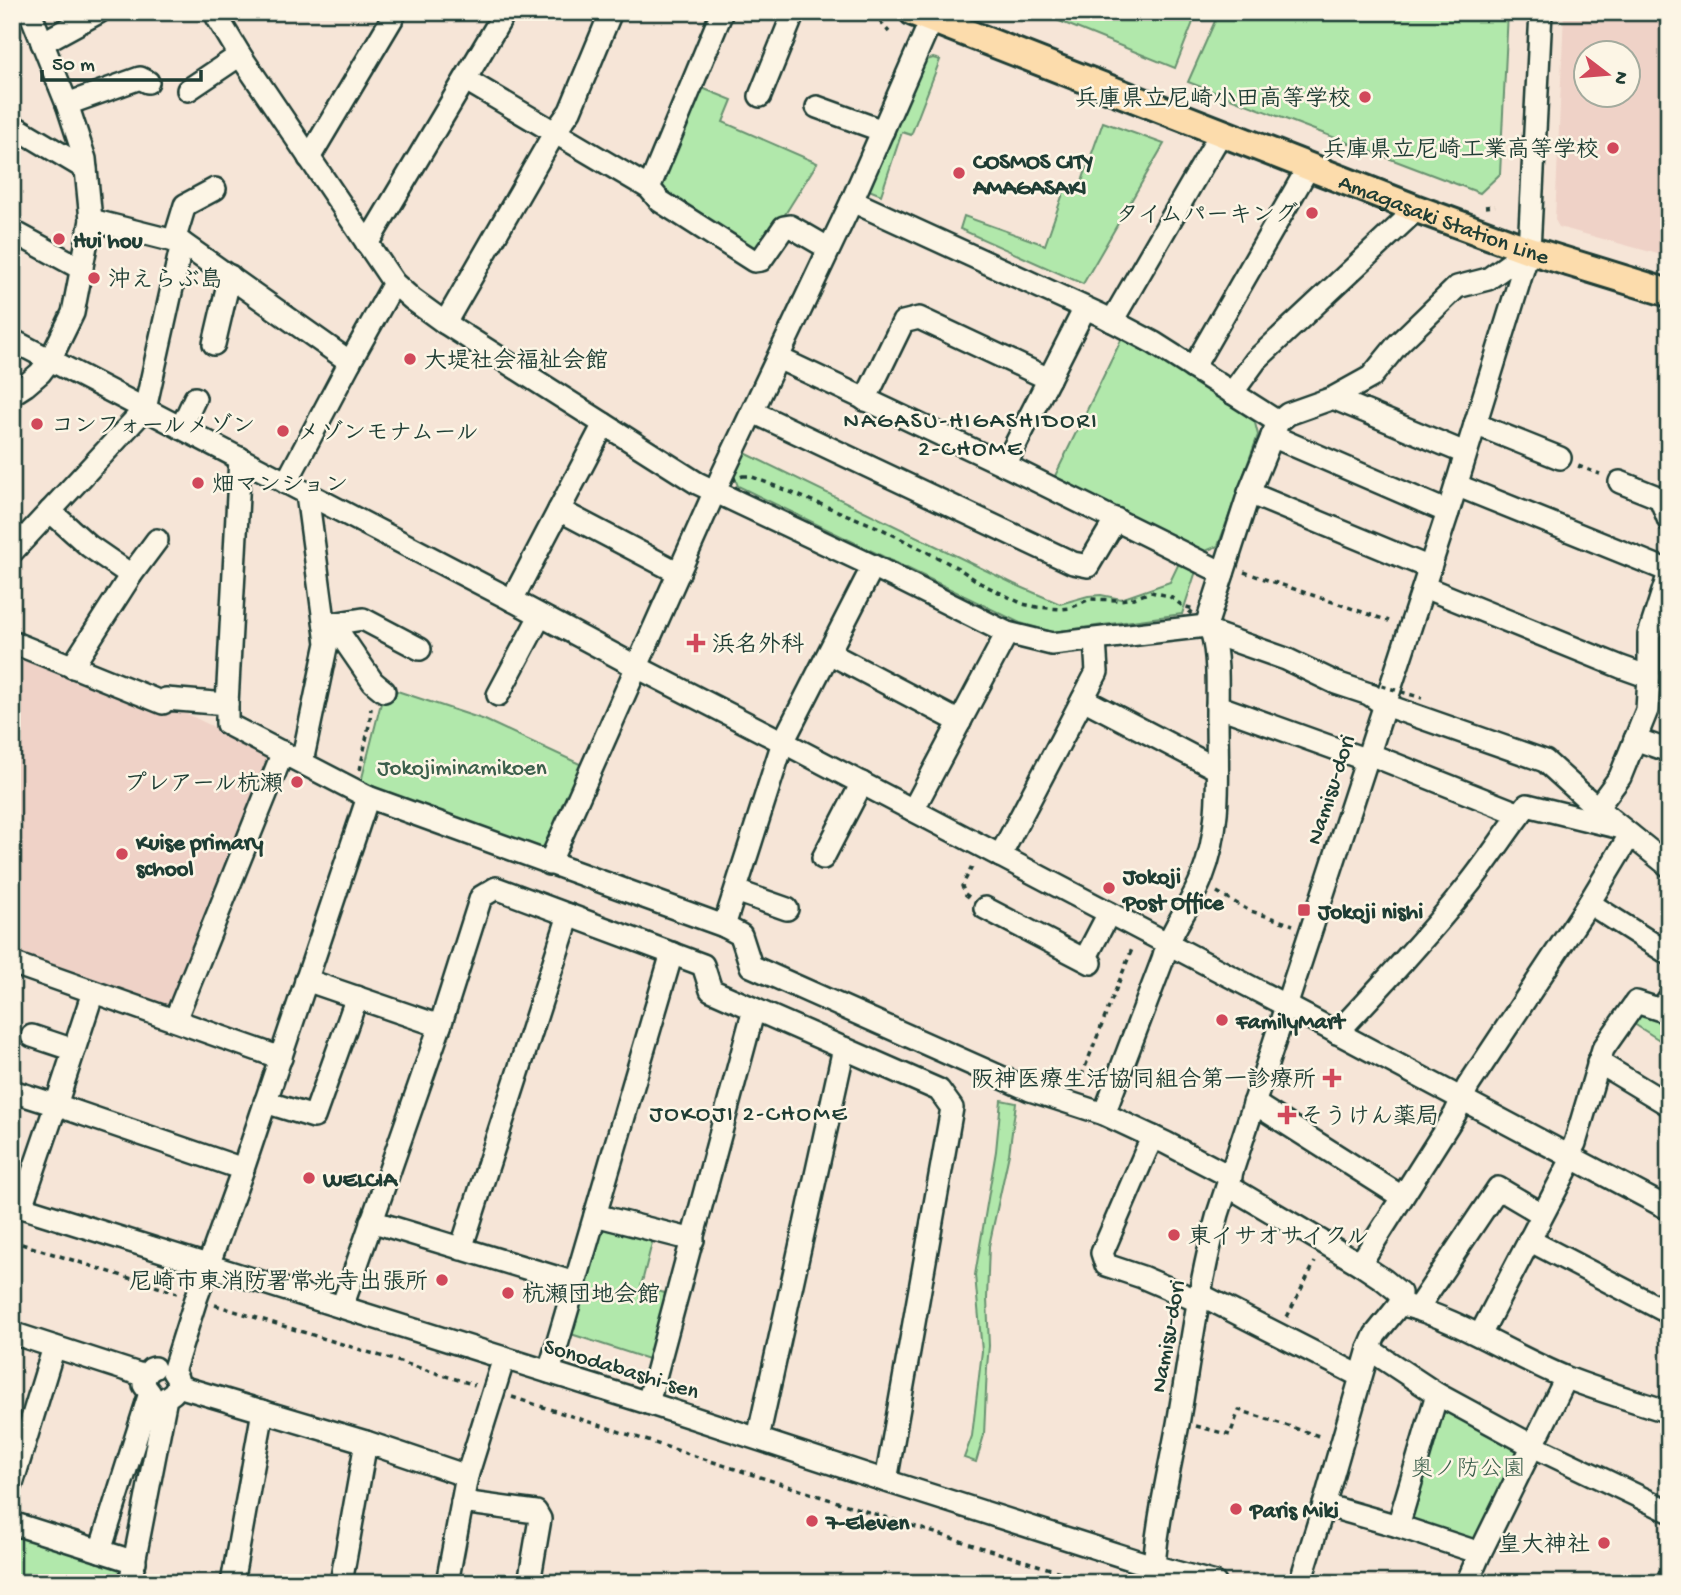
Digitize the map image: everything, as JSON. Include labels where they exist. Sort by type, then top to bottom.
[{"type":"main road","name":"Amagasaki Station Line","points":[[922,16],[1417,209],[1529,250],[1669,293]]},
{"type":"street","points":[[12,394],[40,373],[50,360],[73,313],[91,220],[85,159],[67,104],[30,12]]},
{"type":"street","points":[[42,43],[99,12]]},
{"type":"street","points":[[219,12],[217,17],[240,55],[394,283],[445,323],[697,483],[1007,633],[1052,644],[1209,630],[1369,694],[1385,705],[1545,761],[1597,808],[1669,866]]},
{"type":"street","points":[[309,158],[396,12]]},
{"type":"street","points":[[368,244],[505,12]]},
{"type":"street","points":[[445,323],[555,132],[570,111],[611,12]]},
{"type":"street","points":[[649,188],[722,12]]},
{"type":"street","points":[[760,96],[794,12]]},
{"type":"street","name":"Namisu-dori","points":[[1153,1574],[1210,1246],[1310,930],[1457,485],[1529,250],[1541,12]]},
{"type":"street","points":[[549,864],[883,131],[922,16]]},
{"type":"street","points":[[188,90],[240,55]]},
{"type":"street","points":[[67,104],[140,78],[148,82]]},
{"type":"street","points":[[466,79],[649,188],[660,201],[754,261],[761,260],[784,227],[790,226],[828,248]]},
{"type":"street","points":[[817,107],[883,131]]},
{"type":"street","points":[[12,125],[86,169]]},
{"type":"street","points":[[1112,321],[1221,133]]},
{"type":"street","points":[[1192,368],[1308,167]]},
{"type":"street","points":[[12,552],[145,409],[185,205],[215,189]]},
{"type":"street","points":[[852,201],[1112,321],[1154,343],[1232,393],[1275,429],[1448,512]]},
{"type":"street","points":[[1232,393],[1256,360],[1417,209]]},
{"type":"street","points":[[91,220],[178,242],[350,362]]},
{"type":"street","points":[[12,232],[82,269]]},
{"type":"street","points":[[1104,1114],[1167,943],[1200,882],[1214,837],[1217,706],[1215,644],[1209,630],[1224,570],[1249,492],[1275,429],[1287,414],[1333,398],[1371,377],[1398,344],[1457,287],[1488,279],[1529,250]]},
{"type":"street","points":[[214,344],[230,276]]},
{"type":"street","points":[[286,482],[394,283]]},
{"type":"street","points":[[1005,465],[1085,308]]},
{"type":"street","points":[[865,400],[903,322],[919,318],[1049,379]]},
{"type":"street","points":[[12,340],[862,783],[1669,1209]]},
{"type":"street","points":[[778,358],[1224,570]]},
{"type":"street","points":[[181,428],[195,398]]},
{"type":"street","points":[[1333,398],[1465,453]]},
{"type":"street","points":[[753,412],[1073,563],[1088,566],[1116,519]]},
{"type":"street","points":[[512,600],[604,424]]},
{"type":"street","points":[[1475,425],[1560,458]]},
{"type":"street","points":[[240,458],[227,724],[362,793],[549,864],[724,926],[741,935],[751,966],[1022,1086],[1104,1114],[1153,1137],[1229,1181],[1360,1264],[1400,1293],[1409,1307],[1480,1335],[1566,1378],[1669,1412]]},
{"type":"street","points":[[1620,482],[1660,498],[1669,521]]},
{"type":"street","points":[[1457,485],[1669,572],[1659,639],[1649,677],[1647,710],[1620,777],[1597,808]]},
{"type":"street","points":[[1249,492],[1427,578],[1621,667],[1649,677]]},
{"type":"street","points":[[175,1020],[292,757],[327,643],[307,494]]},
{"type":"street","points":[[559,510],[680,573]]},
{"type":"street","points":[[50,511],[89,545],[131,575]]},
{"type":"street","points":[[72,667],[156,540]]},
{"type":"street","points":[[724,926],[783,742],[873,566]]},
{"type":"street","points":[[498,695],[540,616]]},
{"type":"street","points":[[325,625],[363,619],[420,649]]},
{"type":"street","points":[[325,625],[342,638],[378,687]]},
{"type":"street","points":[[913,810],[1007,633]]},
{"type":"street","points":[[991,851],[1097,672],[1095,640]]},
{"type":"street","points":[[12,642],[163,703],[166,699],[227,704]]},
{"type":"street","points":[[829,653],[960,722]]},
{"type":"street","points":[[1083,699],[1217,769]]},
{"type":"street","points":[[1217,706],[1368,757],[1520,814]]},
{"type":"street","points":[[1635,739],[1669,751]]},
{"type":"street","points":[[823,858],[862,783]]},
{"type":"street","points":[[100,1551],[243,1169],[306,980],[362,793]]},
{"type":"street","points":[[1337,1033],[1465,890],[1527,805],[1627,832]]},
{"type":"street","points":[[1360,1264],[1455,1114],[1468,1086],[1589,903],[1627,832]]},
{"type":"street","points":[[342,1307],[440,1026],[481,897],[496,888],[703,965],[710,990],[939,1090],[951,1108],[886,1481]]},
{"type":"street","points":[[736,891],[787,909]]},
{"type":"street","points":[[1589,903],[1669,954]]},
{"type":"street","points":[[985,908],[1088,961],[1109,914]]},
{"type":"street","points":[[461,1249],[569,915]]},
{"type":"street","points":[[549,1372],[672,953]]},
{"type":"street","points":[[12,963],[281,1058]]},
{"type":"street","points":[[306,980],[440,1026]]},
{"type":"street","points":[[17,1206],[56,1105],[93,992]]},
{"type":"street","points":[[265,1102],[314,1117],[356,997]]},
{"type":"street","points":[[1480,1335],[1570,1157],[1603,1049],[1636,1002],[1661,1010],[1669,998]]},
{"type":"street","points":[[648,1403],[754,1009]]},
{"type":"street","points":[[32,1036],[74,1049]]},
{"type":"street","points":[[758,1438],[844,1048]]},
{"type":"street","points":[[1598,1062],[1669,1105]]},
{"type":"street","points":[[12,1091],[243,1169]]},
{"type":"street","points":[[1254,1103],[1402,1198]]},
{"type":"street","points":[[1153,1137],[1102,1253],[1106,1265],[1199,1298],[1360,1376]]},
{"type":"street","points":[[1300,1583],[1360,1376],[1375,1335],[1409,1307],[1498,1188],[1542,1214]]},
{"type":"street","name":"Sonodabashi-sen","points":[[17,1206],[758,1438],[1153,1574],[1215,1583]]},
{"type":"street","points":[[595,1215],[692,1240]]},
{"type":"street","points":[[371,1221],[575,1283]]},
{"type":"street","points":[[1529,1240],[1669,1314]]},
{"type":"street","points":[[12,1333],[162,1385],[264,1411],[467,1476]]},
{"type":"street","points":[[12,1484],[54,1347]]},
{"type":"street","points":[[1369,1349],[1437,1394],[1533,1446],[1669,1511]]},
{"type":"street","points":[[447,1583],[467,1476],[504,1358]]},
{"type":"street","points":[[1468,1583],[1480,1553],[1566,1378]]},
{"type":"street","points":[[12,1524],[100,1551],[133,1572],[162,1385]]},
{"type":"street","points":[[1398,1526],[1437,1394]]},
{"type":"street","points":[[232,1583],[264,1411]]},
{"type":"street","points":[[341,1583],[366,1443]]},
{"type":"street","points":[[462,1502],[536,1512],[540,1519],[529,1583]]},
{"type":"street","points":[[1324,1505],[1480,1553]]},
{"type":"street","points":[[1666,1583],[1669,1578]]},
{"type":"path","points":[[863,12],[877,18],[889,32]]},
{"type":"path","points":[[1560,458],[1620,482]]},
{"type":"path","points":[[750,476],[880,527],[1023,604],[1060,609],[1090,600],[1119,600],[1151,592],[1169,596],[1183,606],[1194,609],[1186,618],[1052,635],[1019,625],[736,488],[734,479],[750,476]]},
{"type":"path","points":[[1224,570],[1394,622]]},
{"type":"path","points":[[1372,682],[1422,698]]},
{"type":"path","points":[[362,793],[370,720],[378,687]]},
{"type":"path","points":[[985,908],[965,894],[962,887],[991,851]]},
{"type":"path","points":[[1200,882],[1248,910],[1310,930]]},
{"type":"path","points":[[1071,1103],[1139,929]]},
{"type":"path","points":[[12,1241],[494,1391],[1095,1583]]},
{"type":"path","points":[[1278,1335],[1318,1256]]},
{"type":"path","points":[[1178,1421],[1230,1435],[1239,1410],[1341,1443]]},
{"type":"shaded area","name":"兵庫県立尼崎工業高等学校","points":[[1564,12],[1669,12],[1669,257],[1559,227],[1555,220]]},
{"type":"shaded area","name":"Kuise primary school","points":[[12,653],[169,714],[173,707],[269,754],[173,1005],[165,1009],[12,953]]},
{"type":"green space","points":[[1037,12],[1197,12],[1175,68]]},
{"type":"green space","name":"兵庫県立尼崎小田高等学校","points":[[1219,12],[1508,12],[1500,174],[1480,193],[1188,82]]},
{"type":"green space","points":[[933,58],[940,60],[911,135],[902,132],[881,195],[869,190],[867,185],[921,62]]},
{"type":"green space","points":[[702,88],[732,100],[723,122],[817,163],[764,248],[751,249],[662,193],[661,186]]},
{"type":"green space","points":[[1103,122],[1164,144],[1083,284],[960,229],[964,216],[1045,245],[1066,185],[1079,190]]},
{"type":"green space","points":[[1122,338],[1150,352],[1254,419],[1258,435],[1218,546],[1203,552],[1053,480]]},
{"type":"green space","points":[[745,453],[1060,604],[1088,596],[1101,595],[1121,599],[1170,582],[1179,563],[1196,571],[1182,614],[1053,632],[1020,623],[738,486],[734,476]]},
{"type":"green space","name":"Jokojiminamikoen","points":[[385,687],[485,720],[582,765],[547,845],[535,850],[361,782]]},
{"type":"green space","points":[[1669,1013],[1669,1046],[1631,1022],[1636,1015],[1667,1016]]},
{"type":"green space","points":[[1001,1100],[1016,1103],[1009,1154],[989,1246],[989,1346],[984,1435],[976,1462],[964,1458],[972,1436],[982,1351],[975,1275],[996,1151]]},
{"type":"green space","points":[[603,1226],[653,1239],[641,1286],[668,1294],[651,1360],[571,1334]]},
{"type":"green space","name":"奥ノ防公園","points":[[1448,1407],[1525,1449],[1479,1546],[1414,1525],[1409,1514],[1439,1410]]},
{"type":"green space","points":[[12,1530],[124,1566],[126,1583],[12,1583]]},
{"type":"place","name":"兵庫県立尼崎小田高等学校","points":[[1365,97]]},
{"type":"place","name":"兵庫県立尼崎工業高等学校","points":[[1613,148]]},
{"type":"place","name":"COSMOS CITY AMAGASAKI","points":[[959,173]]},
{"type":"place","name":"タイムパーキング","points":[[1312,213]]},
{"type":"place","name":"Hui hou","points":[[59,239]]},
{"type":"place","name":"沖えらぶ島","points":[[94,278]]},
{"type":"place","name":"大堤社会福祉会館","points":[[410,359]]},
{"type":"place","name":"コンフォールメゾン","points":[[37,424]]},
{"type":"place","name":"メゾンモナムール","points":[[283,431]]},
{"type":"place","name":"畑マンション","points":[[198,483]]},
{"type":"place","name":"浜名外科","points":[[696,643]]},
{"type":"place","name":"プレアール杭瀬","points":[[297,782]]},
{"type":"place","name":"Kuise primary school","points":[[122,854]]},
{"type":"place","name":"Jokoji Post Office","points":[[1109,888]]},
{"type":"place","name":"Jokoji nishi","points":[[1304,910]]},
{"type":"place","name":"FamilyMart","points":[[1222,1020]]},
{"type":"place","name":"阪神医療生活協同組合第一診療所","points":[[1332,1078]]},
{"type":"place","name":"そうけん薬局","points":[[1287,1115]]},
{"type":"place","name":"WELCIA","points":[[309,1178]]},
{"type":"place","name":"東イサオサイクル","points":[[1174,1235]]},
{"type":"place","name":"尼崎市東消防署常光寺出張所","points":[[442,1280]]},
{"type":"place","name":"杭瀬団地会館","points":[[508,1293]]},
{"type":"place","name":"Paris Miki","points":[[1236,1509]]},
{"type":"place","name":"7-Eleven","points":[[812,1521]]},
{"type":"place","name":"皇大神社","points":[[1604,1543]]},
{"type":"district","name":"NAGASU-HIGASHIDORI 2-CHOME","points":[[971,433]]},
{"type":"district","name":"JOKOJI 2-CHOME","points":[[749,1112]]}]
